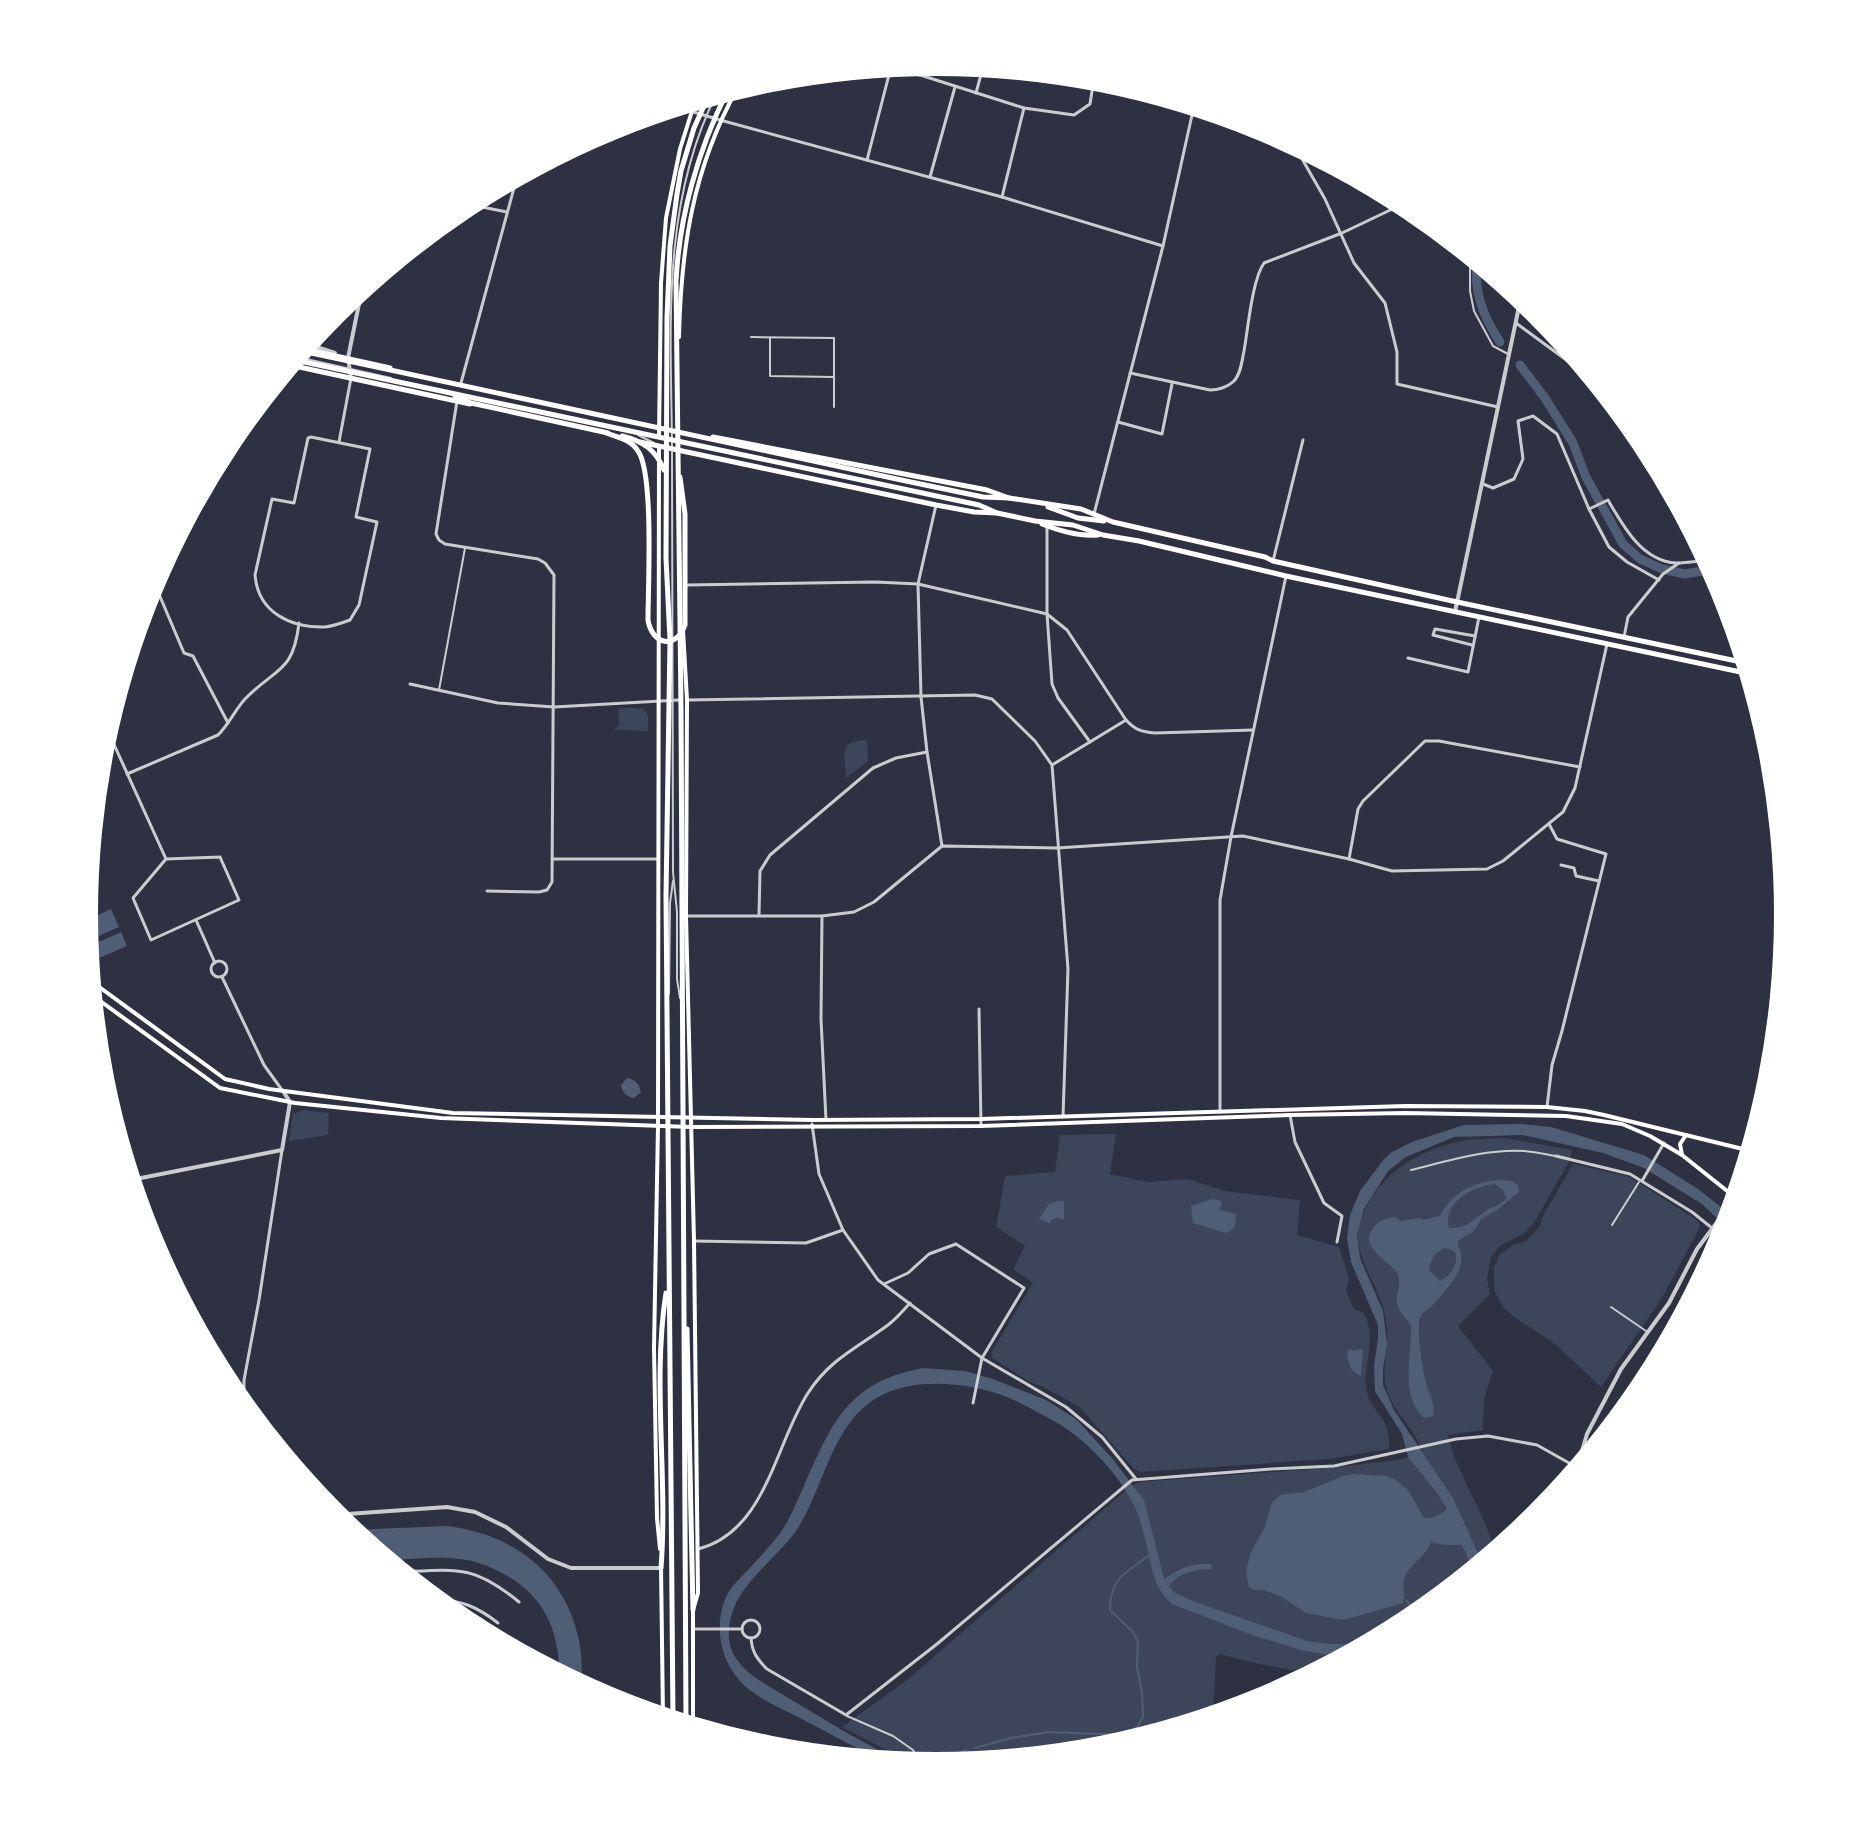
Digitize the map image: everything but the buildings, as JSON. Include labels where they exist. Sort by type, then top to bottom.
[{"type":"main road","points":[[693,1610],[698,1593],[698,1549],[686,916],[687,700],[681,585],[678,369],[685,245],[698,184],[720,120],[730,103]]},
{"type":"main road","points":[[686,1713],[676,282],[684,213],[721,105]]},
{"type":"main road","points":[[673,1710],[666,881],[670,640],[666,558],[669,473],[667,318],[670,246],[681,171],[702,110]]},
{"type":"main road","points":[[663,1706],[654,1348],[658,1126],[661,283],[666,218],[680,149],[691,113]]},
{"type":"main road","points":[[316,351],[659,427],[987,490],[1039,504],[1081,509],[1113,522]]},
{"type":"main road","points":[[315,352],[906,481],[983,497],[1009,498]]},
{"type":"main road","points":[[307,360],[979,505],[997,513]]},
{"type":"main road","points":[[301,367],[936,505],[1073,525],[1103,535],[1286,576],[1738,672]]},
{"type":"main road","points":[[443,391],[471,403],[628,437],[646,445],[669,473]]},
{"type":"main road","points":[[606,433],[633,445],[644,462],[649,626],[653,635],[663,641],[677,638],[685,625],[685,514],[678,451]]},
{"type":"main road","points":[[1039,504],[1078,518],[1113,522],[1457,602],[1735,660]]},
{"type":"main road","points":[[1035,521],[1088,536],[1103,535]]},
{"type":"main road","points":[[102,989],[225,1079],[269,1089],[453,1113],[826,1120],[1063,1117],[1324,1107],[1547,1107],[1585,1111],[1741,1148]]},
{"type":"main road","points":[[104,1006],[220,1088],[290,1102],[441,1118],[691,1127],[981,1126],[1405,1113],[1566,1116],[1622,1124],[1664,1143],[1727,1190]]},
{"type":"main road","points":[[1682,1155],[1680,1144],[1686,1135]]},
{"type":"main road","points":[[661,1568],[664,1519],[661,1355],[669,1276]]},
{"type":"main road","points":[[684,1284],[692,1518],[693,1715]]},
{"type":"street","points":[[923,76],[1024,108],[1074,115],[1090,104],[1092,91]]},
{"type":"street","points":[[867,160],[889,78]]},
{"type":"street","points":[[976,93],[980,78]]},
{"type":"street","points":[[930,177],[955,87]]},
{"type":"street","points":[[667,1015],[673,872],[669,473],[673,269],[687,170],[710,108]]},
{"type":"street","points":[[1002,197],[1024,108]]},
{"type":"street","points":[[695,112],[1002,197],[1163,246]]},
{"type":"street","points":[[1094,514],[1163,246],[1192,116]]},
{"type":"street","points":[[1302,160],[1342,233],[1354,263],[1385,303],[1397,352],[1397,384],[1498,407]]},
{"type":"street","points":[[461,383],[513,191]]},
{"type":"street","points":[[486,208],[507,212]]},
{"type":"street","points":[[1130,373],[1210,390],[1218,390],[1234,382],[1264,263],[1342,233],[1391,210]]},
{"type":"street","points":[[1471,269],[1470,291],[1474,311],[1493,346],[1509,355]]},
{"type":"street","points":[[339,442],[351,378],[348,358],[358,308]]},
{"type":"street","points":[[1455,612],[1518,311]]},
{"type":"street","points":[[1516,323],[1566,359]]},
{"type":"street","points":[[751,337],[834,338],[834,407]]},
{"type":"street","points":[[770,337],[770,376],[834,377]]},
{"type":"street","points":[[307,360],[628,432],[656,444],[666,455],[669,473]]},
{"type":"street","points":[[1118,422],[1162,434],[1172,382]]},
{"type":"street","points":[[457,401],[436,534],[439,540],[465,548],[538,559],[554,575],[552,882],[547,890],[539,892],[487,891]]},
{"type":"street","points":[[628,432],[656,428],[668,416],[672,405]]},
{"type":"street","points":[[1483,484],[1493,488],[1514,479],[1523,459],[1518,421],[1533,416],[1557,434],[1609,547],[1627,562],[1659,580]]},
{"type":"street","points":[[308,438],[339,442],[370,449],[356,517],[377,522],[359,605],[350,620],[328,627],[299,623],[274,614],[265,605],[256,588],[255,575],[272,499],[294,503],[308,438]]},
{"type":"street","points":[[1273,561],[1303,440]]},
{"type":"street","points":[[1589,509],[1608,500],[1624,527],[1652,555],[1677,564],[1697,562]]},
{"type":"street","points":[[936,505],[918,584],[921,697],[942,846]]},
{"type":"street","points":[[1047,526],[1047,614],[1052,684],[1058,698],[1090,742]]},
{"type":"street","points":[[439,691],[465,548]]},
{"type":"street","points":[[1624,637],[1628,617],[1663,574],[1677,564]]},
{"type":"street","points":[[1220,1112],[1219,913],[1231,837],[1286,576]]},
{"type":"street","points":[[681,585],[918,584],[1047,614],[1067,630],[1132,727],[1155,733],[1253,730]]},
{"type":"street","points":[[160,597],[184,653],[193,656],[229,724]]},
{"type":"street","points":[[1408,658],[1468,672],[1479,617]]},
{"type":"street","points":[[127,774],[218,735],[246,698],[286,665],[293,654],[299,623]]},
{"type":"street","points":[[1473,646],[1433,635],[1435,629],[1475,636]]},
{"type":"street","points":[[686,916],[845,914],[874,902],[942,846],[1057,848],[1243,836],[1392,871],[1487,869],[1503,861],[1563,812],[1575,788],[1607,644]]},
{"type":"street","points":[[410,684],[498,703],[554,707],[659,700],[975,695],[992,699],[1035,741],[1052,765],[1068,969],[1063,1117]]},
{"type":"street","points":[[1052,765],[1126,720]]},
{"type":"street","points":[[1349,859],[1358,809],[1363,801],[1425,741],[1580,767]]},
{"type":"street","points":[[116,748],[166,859]]},
{"type":"street","points":[[759,915],[760,871],[770,855],[873,768],[896,758],[927,752]]},
{"type":"street","points":[[1547,1107],[1552,1065],[1606,854],[1557,839],[1549,824]]},
{"type":"street","points":[[220,857],[239,900],[196,920],[151,940],[133,898],[166,859],[220,857]]},
{"type":"street","points":[[552,859],[658,859]]},
{"type":"street","points":[[1561,865],[1574,868],[1576,876],[1599,881]]},
{"type":"street","points":[[673,872],[677,912],[677,979],[682,1015]]},
{"type":"street","points":[[822,916],[821,1019],[826,1120]]},
{"type":"street","points":[[196,920],[215,963]]},
{"type":"street","points":[[215,963],[211,969],[213,974],[222,977]]},
{"type":"street","points":[[215,963],[226,966],[227,971],[222,977]]},
{"type":"street","points":[[222,977],[264,1065],[290,1102],[244,1386]]},
{"type":"street","points":[[979,1009],[981,1126]]},
{"type":"street","points":[[1290,1115],[1295,1142],[1324,1203],[1342,1216],[1337,1242]]},
{"type":"street","points":[[812,1120],[819,1174],[843,1230],[878,1280],[982,1358],[1053,1398],[1086,1422],[1102,1437],[1134,1480]]},
{"type":"street","points":[[1612,1225],[1664,1143]]},
{"type":"street","points":[[141,1178],[282,1150]]},
{"type":"street","points":[[1411,1170],[1498,1152],[1526,1151],[1556,1156],[1630,1174],[1712,1228]]},
{"type":"street","points":[[1584,1446],[1621,1369],[1669,1303],[1697,1249],[1715,1225]]},
{"type":"street","points":[[694,1241],[806,1243],[843,1230]]},
{"type":"street","points":[[884,1284],[908,1273],[929,1254],[956,1244],[1024,1288],[982,1358],[973,1403]]},
{"type":"street","points":[[698,1549],[711,1545],[735,1528],[751,1511],[794,1418],[823,1373],[844,1354],[890,1324],[910,1303]]},
{"type":"street","points":[[1611,1307],[1647,1332]]},
{"type":"street","points":[[846,1715],[950,1634],[1134,1480],[1334,1466],[1469,1436],[1488,1436],[1537,1445],[1569,1464]]},
{"type":"street","points":[[351,1514],[447,1507],[475,1512],[506,1527],[548,1559],[571,1568],[661,1568]]},
{"type":"street","points":[[416,1571],[466,1571],[489,1580],[519,1602]]},
{"type":"street","points":[[458,1602],[482,1611],[498,1623]]},
{"type":"street","points":[[748,1621],[757,1624],[759,1632],[751,1638],[744,1635],[742,1629],[748,1621]]},
{"type":"street","points":[[693,1629],[742,1629]]},
{"type":"street","points":[[751,1638],[757,1659],[767,1669],[846,1715],[893,1736],[914,1751]]},
{"type":"shaded area","points":[[618,708],[643,708],[648,715],[648,731],[614,730],[619,724]]},
{"type":"shaded area","points":[[867,740],[868,761],[846,778],[844,755],[847,746]]},
{"type":"shaded area","points":[[111,909],[119,927],[99,936],[98,915]]},
{"type":"shaded area","points":[[121,932],[127,946],[100,958],[99,942]]},
{"type":"shaded area","points":[[627,1078],[638,1084],[640,1089],[641,1092],[634,1098],[622,1090],[621,1085]]},
{"type":"shaded area","points":[[303,1110],[329,1113],[328,1135],[289,1141],[293,1114]]},
{"type":"shaded area","points":[[1464,1125],[1551,1127],[1644,1155],[1721,1207],[1717,1218],[1702,1204],[1644,1168],[1603,1153],[1523,1135],[1454,1137],[1406,1157],[1388,1171],[1364,1209],[1357,1235],[1360,1258],[1383,1311],[1387,1344],[1383,1385],[1394,1410],[1453,1498],[1478,1553],[1469,1561],[1462,1545],[1431,1542],[1405,1576],[1403,1603],[1344,1620],[1306,1613],[1282,1597],[1249,1587],[1246,1571],[1251,1552],[1265,1527],[1271,1505],[1280,1495],[1304,1492],[1353,1474],[1386,1476],[1408,1490],[1424,1518],[1431,1518],[1447,1509],[1408,1457],[1402,1434],[1375,1391],[1378,1325],[1351,1262],[1347,1238],[1350,1215],[1360,1191],[1384,1159],[1412,1142]]},
{"type":"shaded area","points":[[1116,1134],[1110,1174],[1148,1182],[1188,1179],[1225,1191],[1300,1200],[1297,1235],[1339,1247],[1349,1278],[1346,1291],[1354,1309],[1364,1313],[1367,1319],[1370,1338],[1366,1388],[1371,1403],[1386,1426],[1389,1449],[1329,1459],[1140,1472],[1080,1407],[1030,1382],[992,1358],[991,1353],[1033,1283],[1013,1269],[1025,1246],[996,1227],[1005,1176],[1055,1172],[1060,1135]]},
{"type":"shaded area","points":[[1506,1138],[1572,1150],[1569,1162],[1535,1221],[1526,1232],[1499,1247],[1491,1257],[1487,1279],[1490,1294],[1458,1326],[1493,1371],[1484,1399],[1483,1430],[1448,1435],[1492,1541],[1402,1611],[1296,1671],[1220,1654],[1216,1657],[1214,1705],[1206,1708],[1100,1736],[991,1750],[886,1750],[842,1727],[907,1680],[1138,1482],[1339,1467],[1397,1460],[1423,1453],[1387,1389],[1386,1323],[1358,1237],[1371,1199],[1390,1176],[1428,1151],[1475,1139]]},
{"type":"shaded area","points":[[1573,1164],[1630,1177],[1698,1221],[1700,1227],[1662,1298],[1601,1387],[1555,1344],[1503,1307],[1494,1290],[1494,1268],[1500,1254],[1526,1241],[1540,1226]]},
{"type":"shaded area","points":[[1488,1181],[1512,1181],[1518,1185],[1519,1192],[1481,1219],[1474,1231],[1458,1241],[1461,1254],[1459,1270],[1444,1293],[1420,1318],[1422,1362],[1434,1408],[1433,1416],[1424,1418],[1416,1408],[1409,1386],[1411,1325],[1397,1304],[1399,1277],[1376,1253],[1369,1242],[1369,1235],[1375,1225],[1386,1219],[1423,1220],[1440,1216],[1456,1195]],"holes":[[[1495,1184],[1503,1190],[1506,1199],[1468,1224],[1449,1228],[1450,1211],[1461,1197]],[[1446,1248],[1455,1252],[1456,1261],[1451,1273],[1440,1281],[1429,1270],[1432,1259]]]},
{"type":"shaded area","points":[[1212,1199],[1222,1201],[1220,1210],[1236,1214],[1235,1227],[1227,1233],[1193,1223],[1191,1206]]},
{"type":"shaded area","points":[[1064,1201],[1064,1220],[1057,1218],[1051,1220],[1051,1224],[1039,1219],[1049,1204]]},
{"type":"shaded area","points":[[1363,1350],[1361,1376],[1350,1366],[1347,1351]]},
{"type":"shaded area","points":[[923,1368],[965,1371],[1046,1400],[1076,1419],[1144,1500],[1164,1579],[1186,1567],[1212,1564],[1211,1569],[1193,1571],[1178,1578],[1169,1586],[1175,1593],[1307,1641],[1348,1644],[1327,1655],[1305,1651],[1255,1636],[1172,1604],[1156,1582],[1139,1517],[1128,1494],[1112,1471],[1082,1441],[1061,1425],[993,1392],[962,1385],[913,1385],[884,1394],[853,1419],[841,1436],[798,1528],[739,1597],[729,1632],[734,1655],[750,1673],[878,1750],[856,1748],[759,1697],[740,1681],[726,1660],[720,1636],[725,1599],[784,1527],[823,1444],[845,1409],[859,1395],[897,1375]]},
{"type":"shaded area","points":[[447,1526],[493,1537],[513,1547],[547,1575],[571,1613],[578,1636],[582,1673],[558,1662],[556,1642],[546,1614],[516,1581],[492,1568],[467,1560],[402,1559],[368,1529]]},
{"type":"waterway","points":[[1477,274],[1481,304],[1500,342]]},
{"type":"waterway","points":[[1520,365],[1573,443],[1586,477],[1623,544],[1640,559],[1662,569],[1685,574],[1701,571]]},
{"type":"waterway","points":[[1136,1727],[1143,1716],[1137,1667],[1138,1642],[1132,1631],[1110,1610],[1116,1583],[1151,1554]]},
{"type":"waterway","points":[[1406,1600],[1410,1605]]},
{"type":"waterway","points":[[975,1748],[1049,1732],[1107,1734]]}]
